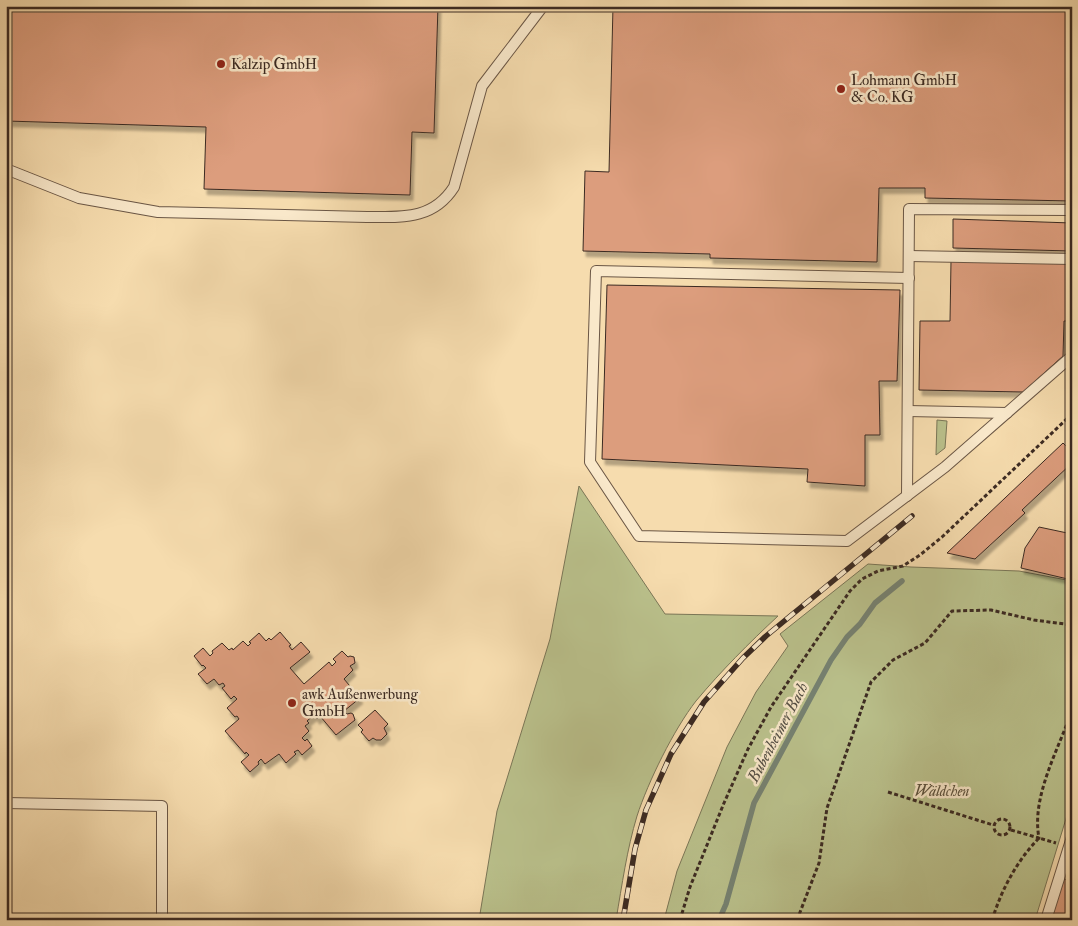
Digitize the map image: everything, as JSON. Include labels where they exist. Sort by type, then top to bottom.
[{"type":"lane","points":[[6,169],[79,198],[158,212],[367,217],[416,215],[440,204],[448,197],[454,187],[482,86],[543,6]]},
{"type":"lane","points":[[907,496],[909,209],[1072,210]]},
{"type":"lane","points":[[909,256],[1072,259]]},
{"type":"lane","points":[[909,278],[596,271],[590,462],[639,536],[847,541],[946,467],[1072,356]]},
{"type":"lane","points":[[908,411],[1006,413]]},
{"type":"lane","points":[[6,803],[162,806],[162,920]]},
{"type":"lane","points":[[1046,920],[1071,843]]},
{"type":"path","points":[[680,920],[690,887],[748,749],[771,707],[850,591],[862,579],[878,572],[903,566],[920,555],[942,537],[1072,414]]},
{"type":"path","points":[[797,920],[819,863],[827,808],[871,682],[893,660],[925,643],[952,611],[991,610],[1034,620],[1072,624]]},
{"type":"path","points":[[1039,838],[1037,830],[1039,806],[1050,766],[1072,710]]},
{"type":"path","points":[[888,792],[993,825]]},
{"type":"path","points":[[993,825],[997,820],[1005,819],[1009,823],[1011,830]]},
{"type":"path","points":[[993,825],[995,832],[1000,836],[1007,835],[1011,830]]},
{"type":"path","points":[[1011,830],[1039,838],[1071,843]]},
{"type":"path","points":[[992,920],[1011,873],[1025,852],[1039,838]]},
{"type":"green space","points":[[937,420],[947,421],[945,448],[936,455]]},
{"type":"green space","points":[[579,486],[665,614],[778,616],[736,657],[696,701],[671,741],[642,802],[633,829],[616,920],[479,920],[497,811],[550,639]]},
{"type":"green space","name":"Wäldchen","points":[[868,564],[1019,571],[1072,581],[1072,799],[1035,920],[664,920],[677,871],[727,747],[756,692],[788,646],[780,634]]},
{"type":"building","name":"Kalzip GmbH","points":[[6,6],[438,6],[434,133],[412,132],[410,195],[204,189],[206,127],[6,121]]},
{"type":"building","name":"Lohmann GmbH & Co. KG","points":[[613,6],[1072,6],[1072,201],[925,198],[925,188],[879,188],[877,262],[710,258],[710,254],[583,251],[585,171],[609,172]]},
{"type":"building","points":[[953,219],[1072,223],[1072,251],[953,248]]},
{"type":"building","points":[[951,261],[1072,263],[1072,321],[1064,321],[1063,356],[1023,392],[919,390],[920,321],[950,321]]},
{"type":"building","points":[[607,285],[900,290],[897,381],[879,381],[880,435],[865,435],[865,486],[807,482],[808,469],[602,459]]},
{"type":"building","points":[[1063,443],[1070,450],[1072,448],[1072,463],[1022,510],[1025,513],[975,559],[947,553]]},
{"type":"building","points":[[1039,527],[1072,534],[1072,580],[1021,568],[1025,548]]},
{"type":"building","name":"awk Außenwerbung GmbH","points":[[280,632],[291,645],[289,646],[292,650],[301,642],[310,652],[290,668],[304,684],[329,662],[332,666],[336,662],[333,659],[342,651],[348,657],[354,657],[355,663],[350,666],[353,670],[344,679],[360,698],[344,711],[347,714],[353,714],[355,720],[336,735],[320,716],[317,719],[314,715],[307,721],[309,723],[305,726],[309,731],[302,738],[305,741],[307,739],[312,746],[302,755],[298,750],[294,752],[296,754],[286,763],[279,754],[265,764],[261,759],[258,762],[259,764],[250,772],[241,762],[249,755],[246,752],[245,754],[225,731],[239,719],[227,708],[237,699],[234,696],[231,699],[222,688],[225,686],[223,683],[219,685],[214,679],[207,684],[198,674],[206,668],[194,656],[203,648],[210,656],[213,653],[212,651],[222,643],[229,650],[232,648],[233,650],[243,641],[248,646],[251,643],[249,642],[259,633],[266,641],[269,638],[271,640]]},
{"type":"building","points":[[375,710],[388,724],[384,728],[387,734],[381,740],[373,738],[369,741],[358,725]]},
{"type":"building","points":[[1064,879],[1072,881],[1072,920],[1051,920]]},
{"type":"waterway","name":"Bubenheimer Bach","points":[[719,920],[726,904],[754,803],[831,660],[875,603],[902,581]]},
{"type":"railway","points":[[623,920],[635,849],[646,810],[671,754],[704,702],[743,658],[766,636],[912,516]]},
{"type":"place","name":"Kalzip GmbH","points":[[221,64]]},
{"type":"place","name":"Lohmann GmbH & Co. KG","points":[[841,89]]},
{"type":"place","name":"awk Außenwerbung GmbH","points":[[292,703]]}]
